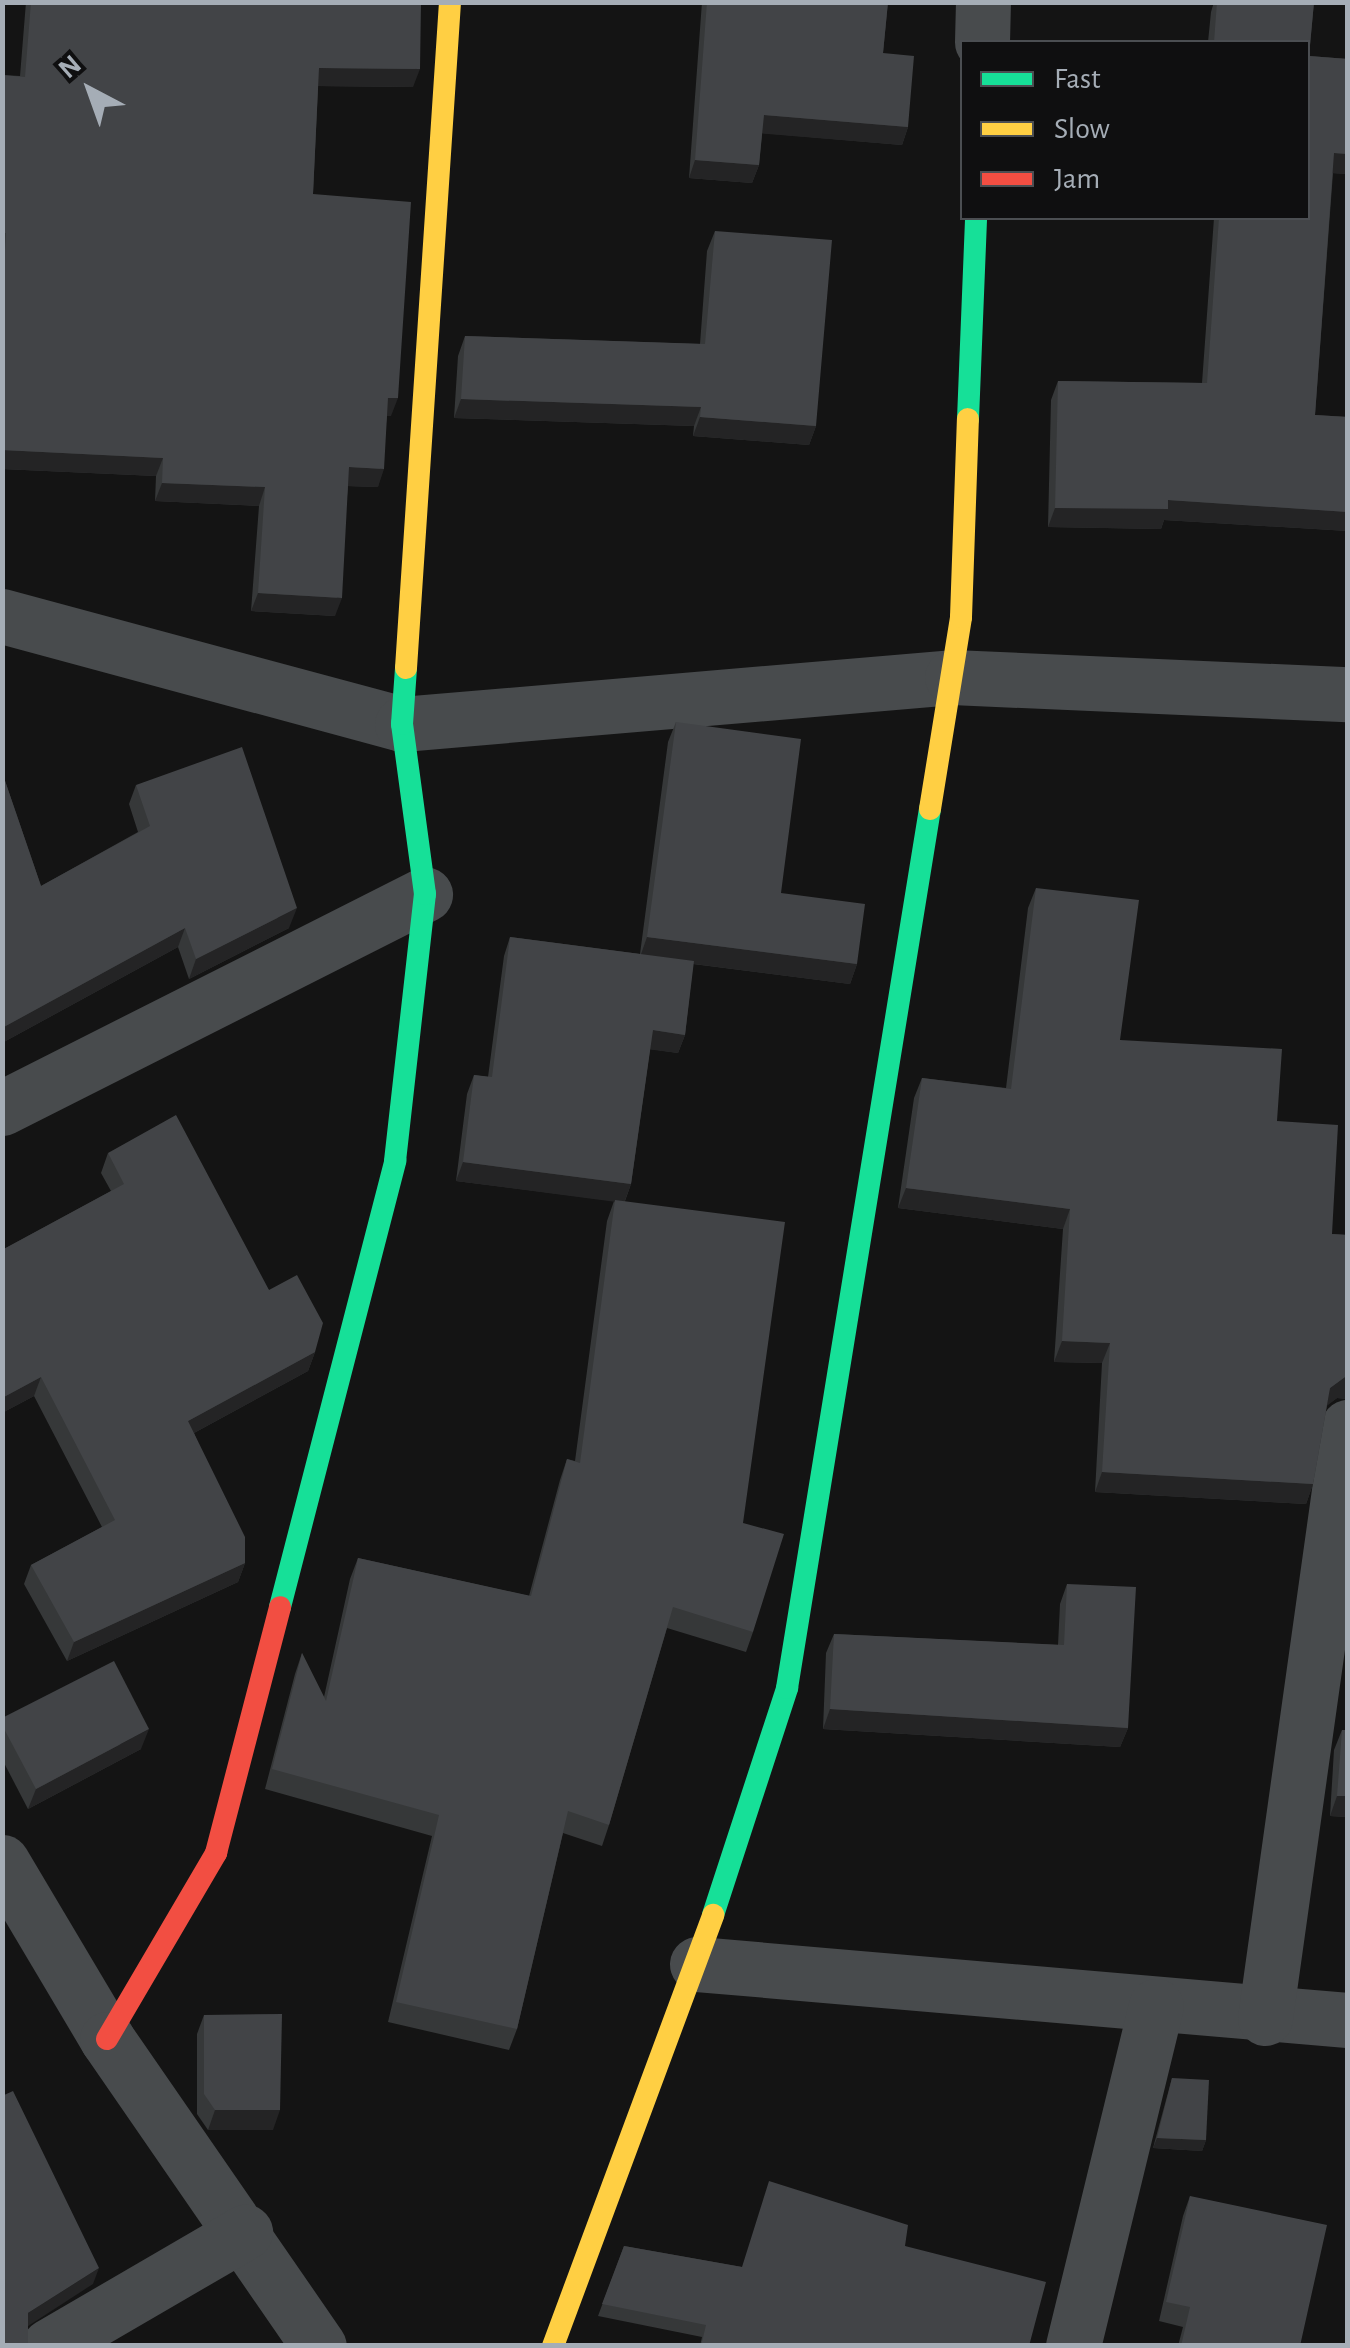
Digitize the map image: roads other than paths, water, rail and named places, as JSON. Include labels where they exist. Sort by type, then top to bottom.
[{"type":"street","points":[[108,2040],[216,1853],[395,1161],[426,894],[402,724],[450,2]]},
{"type":"street","points":[[982,40],[983,2]]},
{"type":"street","points":[[553,2346],[696,1964],[787,1688],[961,617],[976,220]]},
{"type":"street","points":[[2,616],[402,724],[952,677],[1348,694]]},
{"type":"street","points":[[2,1108],[426,894]]},
{"type":"street","points":[[1265,2018],[1348,1427]]},
{"type":"street","points":[[2,1862],[108,2040],[245,2232],[319,2346]]},
{"type":"street","points":[[696,1964],[1265,2018],[1348,2020]]},
{"type":"street","points":[[1073,2346],[1156,2006]]},
{"type":"street","points":[[49,2346],[245,2232]]}]
